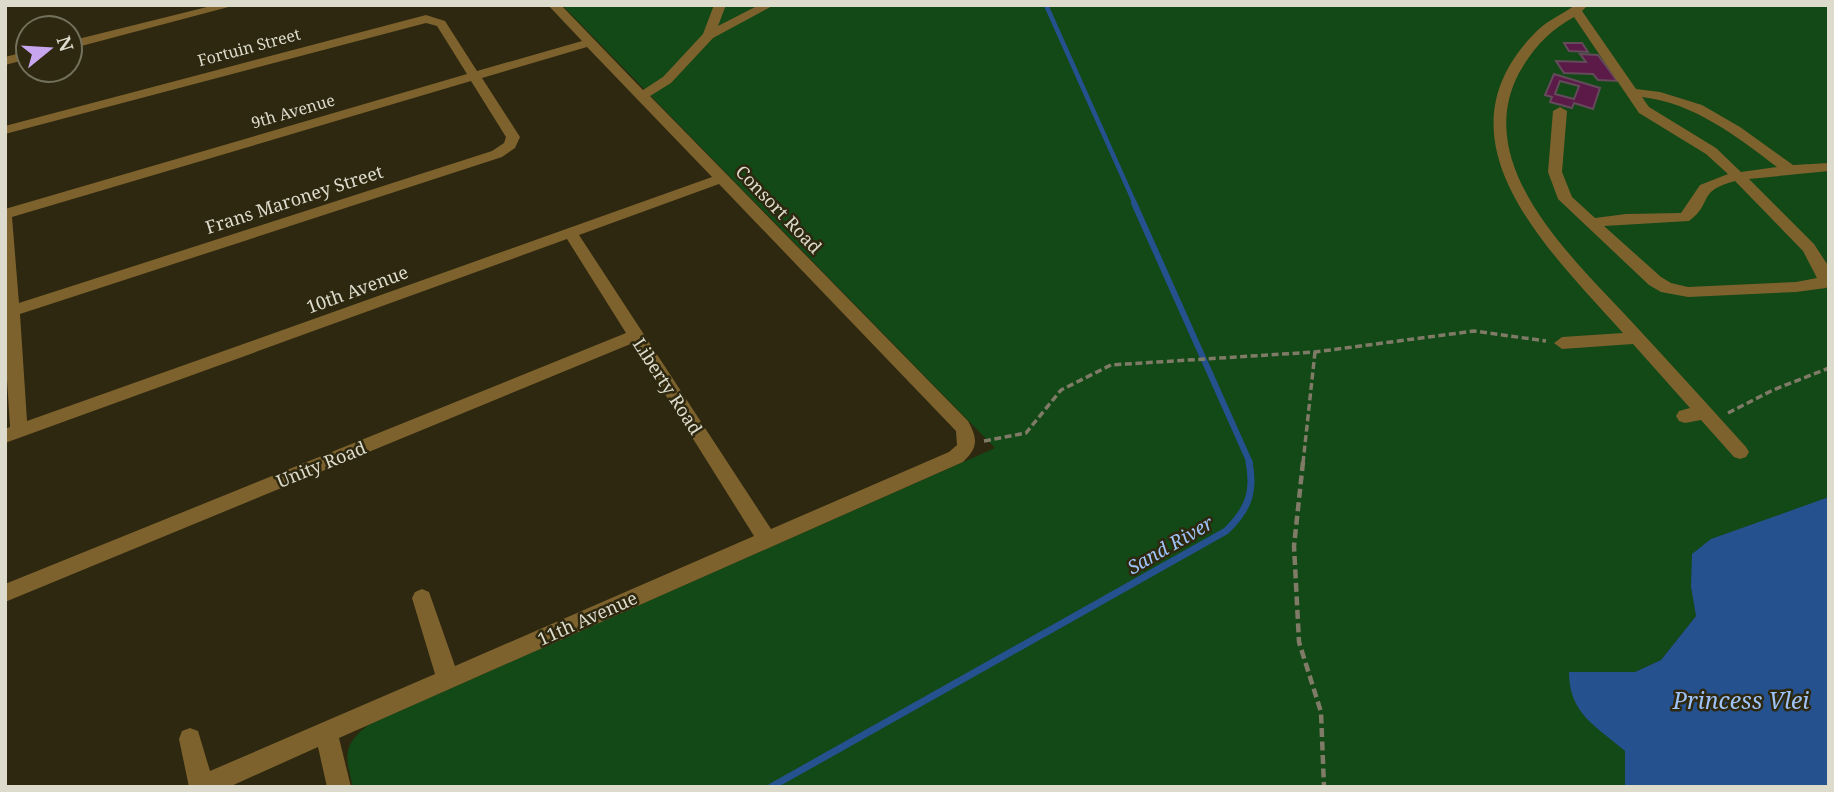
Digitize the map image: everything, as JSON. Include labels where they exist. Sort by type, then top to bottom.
[{"type":"street","points":[[84,42],[230,5]]},
{"type":"street","name":"Consort Road","points":[[554,5],[962,426],[968,444]]},
{"type":"street","points":[[709,36],[720,5]]},
{"type":"street","points":[[642,96],[667,80],[709,36],[768,5]]},
{"type":"street","points":[[1560,111],[1555,147],[1558,180],[1565,199],[1655,281],[1676,290],[1796,287],[1820,284],[1825,279],[1825,274],[1809,247],[1711,151],[1652,117],[1640,105],[1591,32],[1579,8],[1556,21],[1539,38],[1510,78],[1499,117],[1500,138],[1511,174],[1528,209],[1553,245],[1740,452]]},
{"type":"street","name":"Fortuin Street","points":[[5,131],[422,20],[441,24],[473,77]]},
{"type":"street","points":[[1556,21],[1591,32]]},
{"type":"street","name":"9th Avenue","points":[[5,214],[590,42]]},
{"type":"street","name":"Frans Maroney Street","points":[[11,310],[502,151],[510,145],[513,137],[473,77]]},
{"type":"street","points":[[1632,92],[1664,95],[1708,113],[1790,169]]},
{"type":"street","points":[[1594,223],[1626,219],[1684,218],[1688,216],[1705,187],[1790,169],[1829,167]]},
{"type":"street","name":"10th Avenue","points":[[12,434],[722,178]]},
{"type":"street","points":[[5,214],[11,310],[12,434]]},
{"type":"street","name":"Liberty Road","points":[[570,232],[767,539]]},
{"type":"street","name":"Unity Road","points":[[5,593],[636,335]]},
{"type":"street","points":[[1562,343],[1637,338]]},
{"type":"street","points":[[1685,416],[1705,413]]},
{"type":"street","name":"11th Avenue","points":[[202,787],[956,457],[968,444]]},
{"type":"street","points":[[422,598],[448,679]]},
{"type":"street","points":[[327,732],[339,787]]},
{"type":"street","points":[[190,739],[202,787]]},
{"type":"path","points":[[968,444],[1026,433],[1061,390],[1111,365],[1315,352],[1474,331],[1562,343]]},
{"type":"path","points":[[1315,352],[1294,546],[1299,642],[1321,712],[1324,787]]},
{"type":"path","points":[[1705,413],[1734,412],[1773,390],[1829,368]]},
{"type":"green space","points":[[562,5],[1829,5],[1829,497],[1776,517],[1691,587],[1696,616],[1661,660],[1635,672],[1570,672],[1584,715],[1625,751],[1625,787],[353,787],[348,767],[348,751],[354,738],[370,724],[995,448]]},
{"type":"water","name":"Princess Vlei","points":[[1829,497],[1829,787],[1625,787],[1625,751],[1579,709],[1570,686],[1569,672],[1635,672],[1661,660],[1696,616],[1691,587],[1692,554],[1711,539]]},
{"type":"building","points":[[1564,43],[1582,43],[1588,52],[1569,51]]},
{"type":"building","points":[[1580,54],[1598,55],[1617,81],[1598,80],[1593,74],[1564,73],[1556,61],[1586,62]]},
{"type":"building","points":[[1554,74],[1600,88],[1593,109],[1574,103],[1572,108],[1550,102],[1552,97],[1545,95]],"holes":[[[1560,81],[1579,86],[1574,99],[1555,94]]]},
{"type":"waterway","name":"Sand River","points":[[1046,5],[1135,204]]},
{"type":"waterway","name":"Sand River","points":[[1134,203],[1250,463]]},
{"type":"waterway","name":"Sand River","points":[[771,787],[1226,531],[1240,516],[1248,500],[1251,482],[1249,462]]}]
